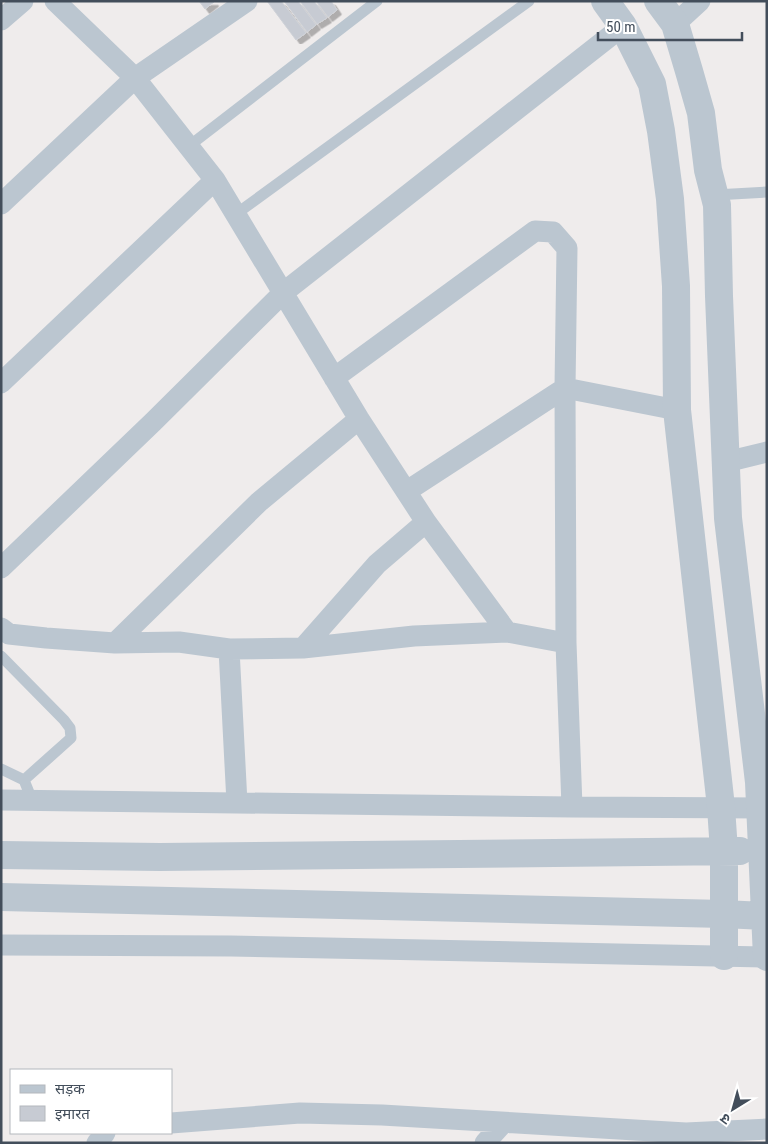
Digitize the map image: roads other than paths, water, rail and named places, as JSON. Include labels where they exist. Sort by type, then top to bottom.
[{"type":"street","points":[[1,20],[23,1]]},
{"type":"street","points":[[54,1],[135,78],[215,180],[359,419],[426,522],[506,632]]},
{"type":"street","points":[[1,204],[135,78],[247,1]]},
{"type":"street","points":[[605,1],[624,26],[652,84],[661,131],[670,199],[676,286],[677,410],[722,807],[724,956]]},
{"type":"street","points":[[1,946],[231,946],[767,957],[763,808],[728,518],[719,296],[718,206],[708,170],[701,113],[675,24],[658,1]]},
{"type":"street","points":[[675,24],[700,1]]},
{"type":"street","points":[[1,568],[153,422],[284,292],[624,26]]},
{"type":"street","points":[[1,383],[215,180]]},
{"type":"street","points":[[334,378],[535,231],[554,232],[567,248],[565,388],[566,643],[572,807]]},
{"type":"street","points":[[407,492],[565,388],[677,410]]},
{"type":"street","points":[[115,643],[259,502],[359,419]]},
{"type":"street","points":[[726,462],[767,452]]},
{"type":"street","points":[[303,648],[377,564],[426,522]]},
{"type":"street","points":[[1,628],[9,634],[115,643],[179,642],[229,649],[303,648],[414,636],[506,632],[566,643]]},
{"type":"street","points":[[229,649],[237,803]]},
{"type":"street","points":[[1,800],[763,808]]},
{"type":"street","points":[[1,855],[160,857],[764,852]]},
{"type":"street","points":[[1,897],[766,916]]},
{"type":"street","points":[[172,1123],[300,1113],[382,1115],[681,1138],[767,1129]]},
{"type":"street","points":[[485,1143],[503,1123]]},
{"type":"lane","points":[[189,146],[377,1]]},
{"type":"lane","points":[[236,214],[529,1]]},
{"type":"lane","points":[[715,195],[767,192]]},
{"type":"lane","points":[[1,656],[70,728],[71,738],[24,780]]},
{"type":"lane","points":[[1,769],[24,780],[32,800]]}]
